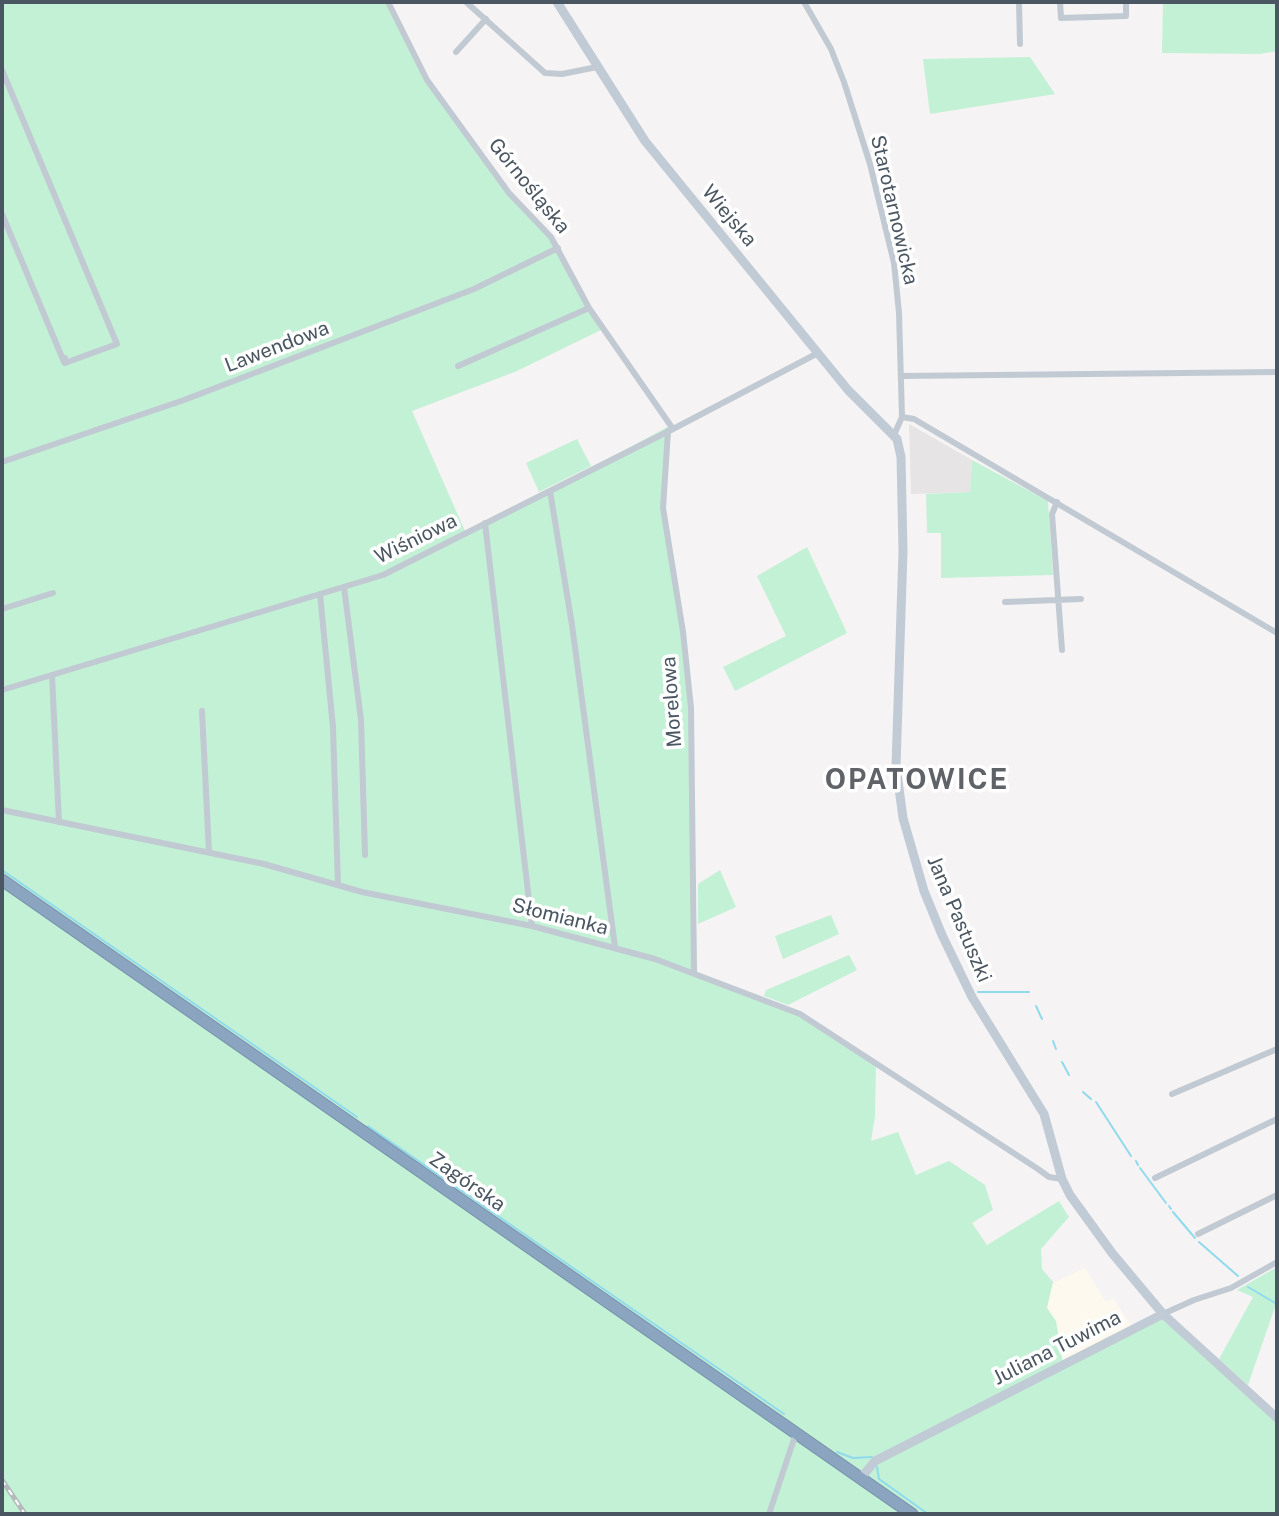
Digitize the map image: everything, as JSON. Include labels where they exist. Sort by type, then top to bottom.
[{"type":"highway","name":"Zagórska","points":[[2,880],[912,1514]]},
{"type":"street","name":"Górnośląska","points":[[388,2],[427,80],[504,186],[558,248],[589,308],[671,430]]},
{"type":"street","points":[[466,2],[545,73],[562,74],[597,67]]},
{"type":"street","name":"Wiejska","points":[[557,2],[645,141],[861,405],[894,435]]},
{"type":"street","name":"Starotarnowicka","points":[[804,2],[839,67],[870,164],[897,283],[902,417],[894,435]]},
{"type":"street","points":[[1019,2],[1020,44]]},
{"type":"street","points":[[1060,2],[1061,18],[1126,16],[1126,2]]},
{"type":"street","points":[[456,52],[486,19]]},
{"type":"street","points":[[2,70],[117,344],[65,360],[2,214]]},
{"type":"street","name":"Lawendowa","points":[[2,462],[184,400],[460,295],[558,248]]},
{"type":"street","points":[[458,366],[589,308]]},
{"type":"street","name":"Wiśniowa","points":[[2,690],[383,575],[818,353]]},
{"type":"street","points":[[901,376],[1277,372]]},
{"type":"street","points":[[902,417],[914,419],[1277,633]]},
{"type":"street","name":"Morelowa","points":[[671,430],[663,508],[683,632],[691,708],[694,973]]},
{"type":"street","name":"Jana Pastuszki","points":[[894,435],[901,450],[903,554],[897,779],[903,818],[924,891],[972,997],[1038,1101],[1050,1130],[1062,1179],[1070,1195],[1112,1253],[1163,1314],[1277,1418]]},
{"type":"street","points":[[550,491],[572,625],[615,947]]},
{"type":"street","points":[[1057,502],[1052,514],[1062,650]]},
{"type":"street","points":[[485,523],[532,926]]},
{"type":"street","points":[[344,587],[361,720],[365,855]]},
{"type":"street","points":[[2,609],[53,593]]},
{"type":"street","points":[[320,594],[333,727],[338,885]]},
{"type":"street","points":[[1005,602],[1081,599]]},
{"type":"street","points":[[52,675],[59,822]]},
{"type":"street","points":[[202,711],[209,852]]},
{"type":"street","name":"Słomianka","points":[[2,810],[209,852],[338,885],[532,926],[615,947],[694,973],[800,1014],[1049,1177],[1062,1179]]},
{"type":"street","points":[[1172,1094],[1277,1049]]},
{"type":"street","points":[[1155,1178],[1277,1119]]},
{"type":"street","points":[[1198,1234],[1277,1195]]},
{"type":"street","name":"Juliana Tuwima","points":[[861,1478],[875,1461],[1163,1314],[1231,1288],[1277,1262]]},
{"type":"street","points":[[769,1514],[796,1433]]},
{"type":"shaded area","points":[[909,424],[972,460],[970,492],[911,494]]},
{"type":"shaded area","points":[[1085,1268],[1106,1302],[1113,1298],[1132,1327],[950,1417],[966,1324]]},
{"type":"green space","points":[[2,2],[391,2],[421,67],[516,199],[544,228],[605,328],[517,371],[412,411],[465,531],[550,490],[673,424],[664,470],[665,504],[691,692],[697,974],[814,1021],[876,1063],[871,1141],[898,1132],[916,1175],[949,1161],[985,1185],[993,1210],[972,1223],[987,1245],[1059,1201],[1069,1217],[1041,1249],[1042,1269],[1053,1282],[1047,1308],[1056,1321],[1063,1363],[1162,1313],[1277,1419],[1277,1514],[2,1514]]},
{"type":"green space","points":[[1163,2],[1277,2],[1277,51],[1260,54],[1162,53]]},
{"type":"green space","points":[[1030,57],[1055,94],[930,114],[923,59]]},
{"type":"green space","points":[[577,439],[591,466],[539,492],[526,463]]},
{"type":"green space","points":[[972,460],[1048,501],[1053,575],[941,578],[941,533],[927,533],[926,494],[970,492]]},
{"type":"green space","points":[[807,547],[847,633],[735,691],[723,667],[786,636],[757,576]]},
{"type":"green space","points":[[720,870],[736,907],[698,924],[698,884]]},
{"type":"green space","points":[[831,915],[839,934],[783,959],[775,936]]},
{"type":"green space","points":[[849,955],[857,970],[788,1005],[764,996],[766,990]]},
{"type":"green space","points":[[1277,1267],[1277,1301],[1248,1385],[1219,1359],[1253,1297],[1237,1290]]},
{"type":"waterway","points":[[2,870],[357,1117]]},
{"type":"waterway","points":[[978,992],[1029,992]]},
{"type":"waterway","points":[[1036,1006],[1042,1019]]},
{"type":"waterway","points":[[1053,1041],[1056,1049]]},
{"type":"waterway","points":[[1062,1062],[1069,1075]]},
{"type":"waterway","points":[[1083,1092],[1091,1099]]},
{"type":"waterway","points":[[1096,1102],[1131,1156]]},
{"type":"waterway","points":[[368,1126],[784,1414]]},
{"type":"waterway","points":[[1136,1161],[1138,1165]]},
{"type":"waterway","points":[[1140,1168],[1166,1203]]},
{"type":"waterway","points":[[1173,1212],[1195,1238]]},
{"type":"waterway","points":[[1199,1242],[1238,1276]]},
{"type":"waterway","points":[[1248,1287],[1277,1304]]},
{"type":"waterway","points":[[837,1452],[853,1458],[872,1457]]},
{"type":"waterway","points":[[877,1467],[879,1479],[928,1514]]},
{"type":"railway","points":[[2,1480],[25,1514]]},
{"type":"district","name":"OPATOWICE","points":[[917,780]]}]
